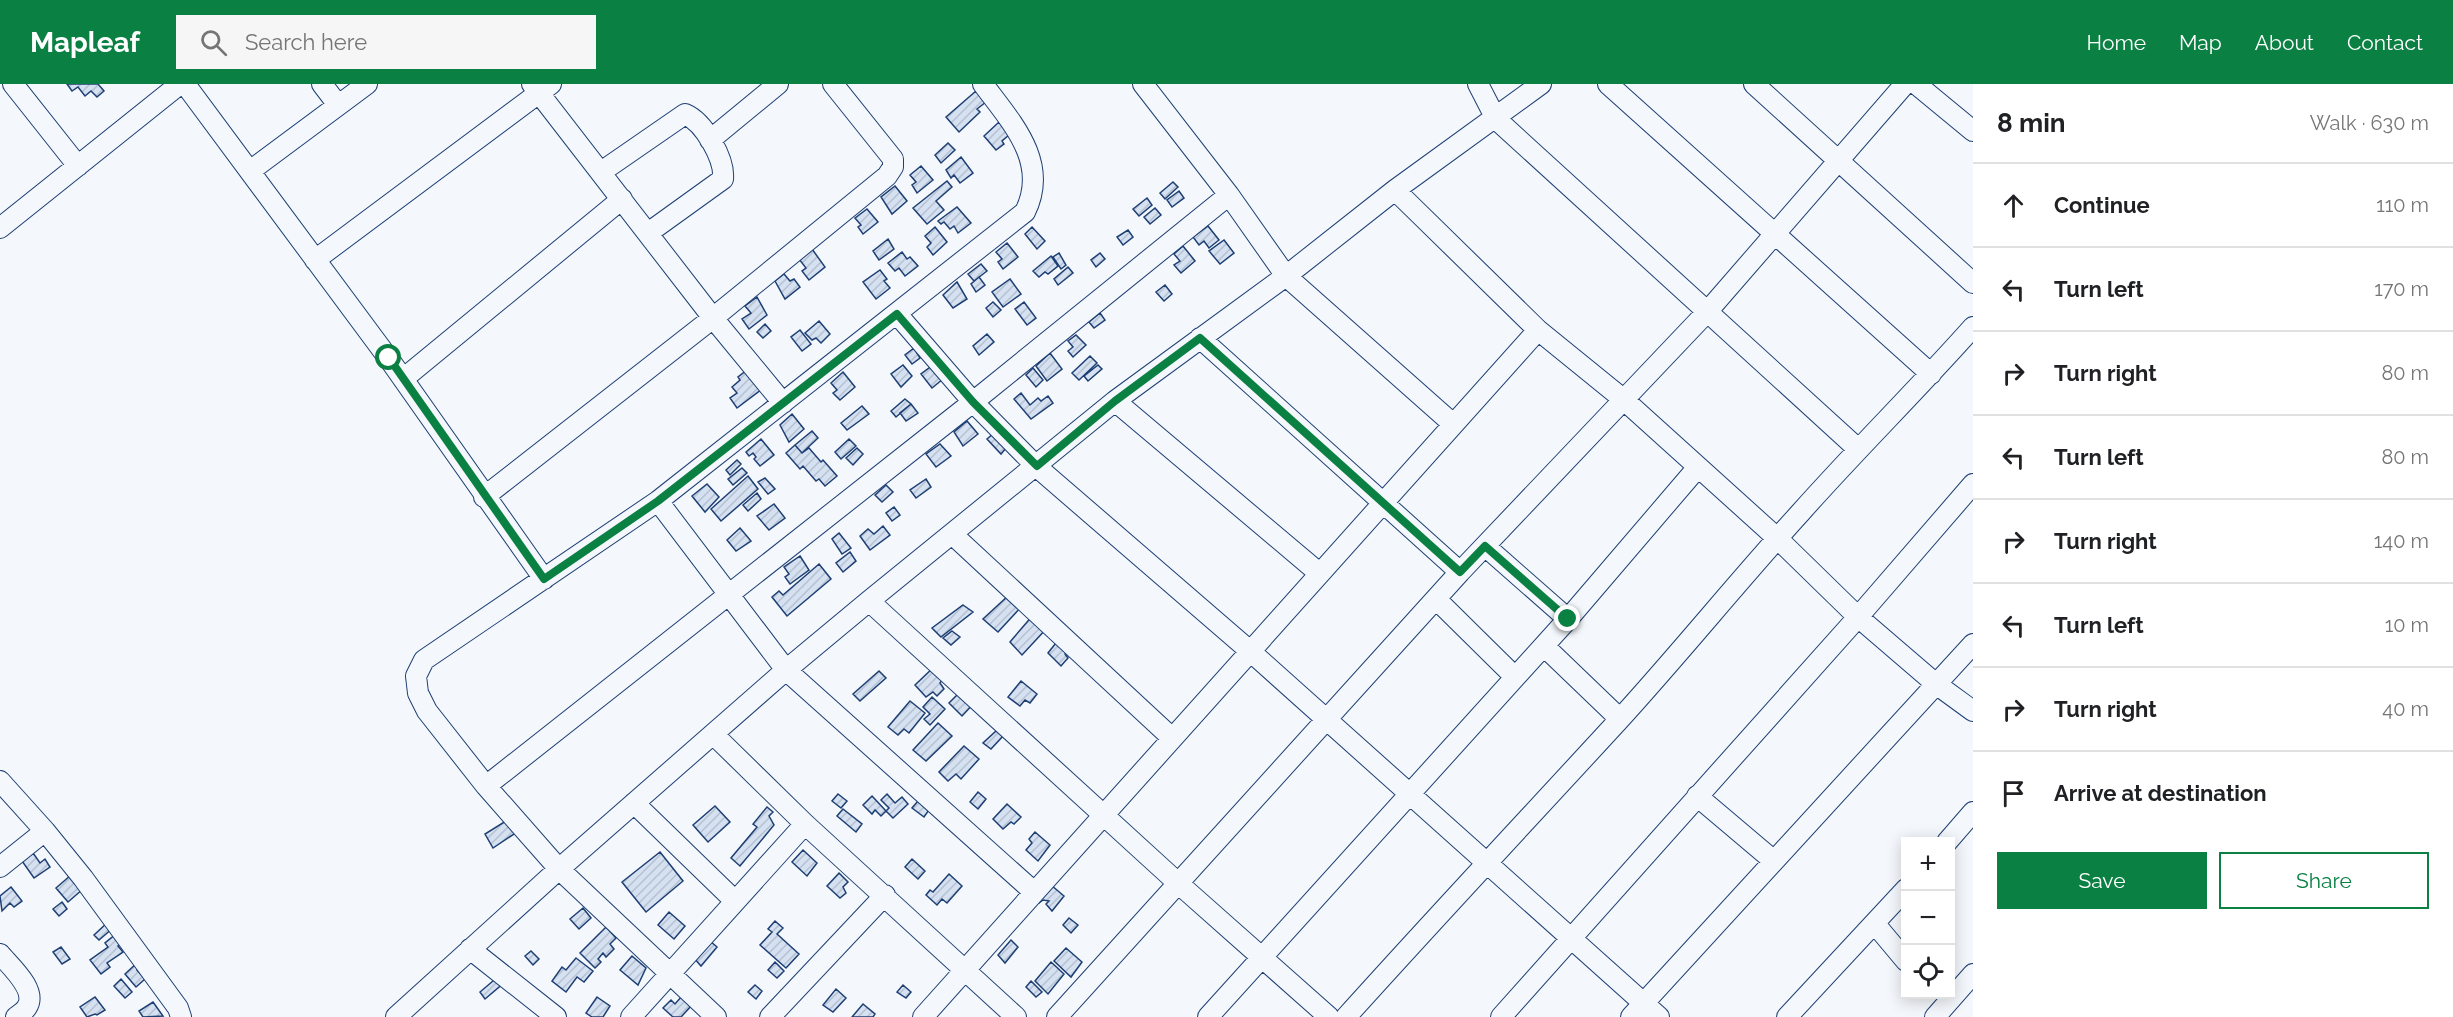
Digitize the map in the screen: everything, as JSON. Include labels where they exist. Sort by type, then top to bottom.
[{"type":"street","points":[[13,84],[78,166]]},
{"type":"street","points":[[0,228],[180,84]]},
{"type":"street","points":[[185,84],[403,379],[544,579]]},
{"type":"street","points":[[322,84],[338,105]]},
{"type":"street","points":[[250,171],[366,84]]},
{"type":"street","points":[[710,140],[778,84]]},
{"type":"street","points":[[484,496],[714,318],[887,176],[893,167],[893,159],[833,84]]},
{"type":"street","points":[[716,1017],[559,869],[486,786],[427,711],[418,693],[416,676],[424,660],[658,501],[1015,221],[1028,205],[1033,171],[1024,141],[983,84]]},
{"type":"street","points":[[1143,84],[1229,195],[1286,276],[1453,424]]},
{"type":"street","points":[[1478,84],[1496,119],[1858,448]]},
{"type":"street","points":[[396,1017],[559,869],[786,669],[869,601],[1115,401],[1286,276],[1395,190],[1496,119],[1541,84]]},
{"type":"street","points":[[1608,84],[1931,374]]},
{"type":"street","points":[[1754,84],[1973,283]]},
{"type":"street","points":[[1057,1017],[1460,572],[1707,312],[1905,84]]},
{"type":"street","points":[[1916,84],[1973,131]]},
{"type":"street","points":[[315,260],[541,87],[601,172],[783,403]]},
{"type":"street","points":[[601,172],[685,114],[692,117],[710,140],[722,161],[723,179],[648,233]]},
{"type":"street","points":[[1395,190],[1538,330],[1623,399],[1777,538],[1858,617],[1936,684],[1973,711]]},
{"type":"street","points":[[486,786],[973,402],[1229,195]]},
{"type":"street","points":[[403,379],[622,199]]},
{"type":"street","points":[[897,314],[973,402],[1037,466],[1250,651],[1571,940],[1637,1010],[1659,1017]]},
{"type":"street","points":[[1346,1017],[1485,863],[1620,719],[1858,448],[1931,374],[1973,327]]},
{"type":"street","points":[[922,1017],[1538,330]]},
{"type":"street","points":[[1200,338],[1460,572]]},
{"type":"street","points":[[1115,401],[1319,573]]},
{"type":"street","points":[[1208,1017],[1544,646],[1698,468]]},
{"type":"street","points":[[1501,1017],[1858,617],[1973,484]]},
{"type":"street","points":[[658,501],[786,669],[1034,892]]},
{"type":"street","points":[[952,534],[1172,738]]},
{"type":"street","points":[[1485,546],[1568,619]]},
{"type":"street","points":[[1436,599],[1515,677]]},
{"type":"street","points":[[869,601],[1179,884],[1329,1017]]},
{"type":"street","points":[[1637,1010],[1973,644]]},
{"type":"street","points":[[1544,646],[1620,719]]},
{"type":"street","points":[[713,734],[805,824],[1016,1017]]},
{"type":"street","points":[[0,781],[45,831],[90,888],[178,1008],[181,1017]]},
{"type":"street","points":[[1697,796],[1774,861]]},
{"type":"street","points":[[634,803],[735,901]]},
{"type":"street","points":[[1951,837],[1973,812]]},
{"type":"street","points":[[631,1017],[805,824]]},
{"type":"street","points":[[0,867],[45,831]]},
{"type":"street","points":[[1787,1017],[1903,891]]},
{"type":"street","points":[[770,1017],[885,895]]},
{"type":"street","points":[[1875,924],[1901,956]]},
{"type":"street","points":[[470,949],[556,1017]]},
{"type":"street","points":[[0,954],[26,986],[30,998],[27,1008],[16,1017]]},
{"type":"street","points":[[1937,1006],[1973,974]]},
{"type":"building","points":[[67,84],[98,84],[104,91],[97,97],[91,91],[85,96],[78,87],[72,91]]},
{"type":"building","points":[[976,91],[986,102],[977,109],[980,112],[959,132],[946,117]]},
{"type":"building","points":[[999,122],[1009,135],[1002,141],[1004,144],[996,150],[984,136]]},
{"type":"building","points":[[948,143],[955,150],[941,163],[935,155]]},
{"type":"building","points":[[961,157],[973,173],[960,183],[954,175],[951,178],[946,170]]},
{"type":"building","points":[[921,166],[933,180],[917,193],[912,185],[916,182],[910,175]]},
{"type":"building","points":[[947,181],[952,187],[936,201],[944,210],[927,224],[913,208]]},
{"type":"building","points":[[1173,182],[1178,187],[1165,199],[1160,193]]},
{"type":"building","points":[[895,186],[907,201],[892,214],[881,197]]},
{"type":"building","points":[[1179,191],[1184,198],[1172,207],[1167,200]]},
{"type":"building","points":[[1147,198],[1152,205],[1139,216],[1133,209]]},
{"type":"building","points":[[957,207],[971,223],[958,233],[954,226],[950,229],[944,222],[941,224],[938,221]]},
{"type":"building","points":[[1155,208],[1161,215],[1150,224],[1144,217]]},
{"type":"building","points":[[867,209],[878,222],[863,234],[858,227],[861,225],[855,218]]},
{"type":"building","points":[[1208,226],[1219,240],[1209,248],[1204,241],[1199,245],[1193,237]]},
{"type":"building","points":[[935,227],[947,242],[933,255],[927,247],[931,243],[925,236]]},
{"type":"building","points":[[1032,227],[1045,241],[1037,249],[1025,234]]},
{"type":"building","points":[[1128,230],[1133,237],[1123,245],[1117,237]]},
{"type":"building","points":[[888,239],[894,249],[879,260],[873,251]]},
{"type":"building","points":[[1224,240],[1234,253],[1220,264],[1209,251]]},
{"type":"building","points":[[1007,243],[1018,257],[1003,269],[998,262],[1002,259],[996,252]]},
{"type":"building","points":[[1183,246],[1195,261],[1181,273],[1174,265],[1180,261],[1174,254]]},
{"type":"building","points":[[812,249],[825,267],[809,280],[802,271],[806,268],[799,259]]},
{"type":"building","points":[[902,252],[907,259],[910,257],[918,266],[905,276],[899,268],[895,271],[888,263]]},
{"type":"building","points":[[1059,253],[1066,265],[1061,269],[1053,257]]},
{"type":"building","points":[[1100,253],[1105,259],[1096,267],[1091,260]]},
{"type":"building","points":[[1051,256],[1058,266],[1048,274],[1045,272],[1039,277],[1033,271]]},
{"type":"building","points":[[981,264],[987,271],[974,281],[968,274]]},
{"type":"building","points":[[1068,267],[1073,273],[1058,285],[1054,279]]},
{"type":"building","points":[[880,270],[887,279],[884,281],[890,288],[876,299],[863,282]]},
{"type":"building","points":[[784,274],[790,281],[794,279],[800,287],[785,299],[775,281]]},
{"type":"building","points":[[979,277],[985,285],[976,292],[971,284]]},
{"type":"building","points":[[1010,279],[1021,294],[1003,307],[992,292]]},
{"type":"building","points":[[957,282],[967,299],[953,308],[943,295]]},
{"type":"building","points":[[1165,285],[1172,294],[1164,301],[1156,292]]},
{"type":"building","points":[[757,297],[767,315],[749,329],[742,319],[751,313],[745,306]]},
{"type":"building","points":[[993,302],[1001,310],[993,317],[986,308]]},
{"type":"building","points":[[1024,302],[1036,318],[1027,325],[1015,309]]},
{"type":"building","points":[[1100,313],[1105,320],[1094,328],[1089,322]]},
{"type":"building","points":[[819,321],[830,334],[821,343],[816,338],[812,340],[805,333]]},
{"type":"building","points":[[765,324],[771,331],[763,338],[757,332]]},
{"type":"building","points":[[800,330],[811,344],[802,351],[791,337]]},
{"type":"building","points":[[987,334],[994,342],[979,355],[973,346]]},
{"type":"building","points":[[1076,335],[1086,345],[1073,357],[1068,351],[1073,347],[1068,341]]},
{"type":"building","points":[[914,348],[920,358],[912,364],[905,355]]},
{"type":"building","points":[[1050,353],[1062,369],[1047,381],[1036,366]]},
{"type":"building","points":[[1090,356],[1097,363],[1079,380],[1072,373]]},
{"type":"building","points":[[937,362],[948,375],[932,388],[921,374]]},
{"type":"building","points":[[903,365],[912,376],[901,387],[891,374]]},
{"type":"building","points":[[1098,365],[1102,369],[1088,381],[1084,376]]},
{"type":"building","points":[[1033,368],[1043,380],[1036,387],[1026,375]]},
{"type":"building","points":[[747,370],[762,389],[737,408],[730,398],[737,393],[732,387],[740,380],[738,377]]},
{"type":"building","points":[[843,372],[855,387],[840,400],[833,393],[837,390],[831,383]]},
{"type":"building","points":[[1021,393],[1030,405],[1038,398],[1041,401],[1048,396],[1053,403],[1031,419],[1014,399]]},
{"type":"building","points":[[905,399],[911,404],[896,417],[891,411]]},
{"type":"building","points":[[911,404],[918,413],[906,421],[900,413]]},
{"type":"building","points":[[862,406],[869,414],[847,430],[841,423]]},
{"type":"building","points":[[792,414],[804,429],[789,442],[780,425]]},
{"type":"building","points":[[967,421],[978,434],[963,446],[954,432]]},
{"type":"building","points":[[812,431],[818,438],[802,453],[795,445]]},
{"type":"building","points":[[994,433],[1006,448],[1001,454],[987,439]]},
{"type":"building","points":[[761,439],[774,455],[760,466],[754,459],[756,457],[753,453],[749,456],[746,452]]},
{"type":"building","points":[[849,439],[856,446],[841,459],[835,452]]},
{"type":"building","points":[[940,444],[951,456],[936,467],[926,454]]},
{"type":"building","points":[[795,445],[802,453],[809,448],[837,476],[825,486],[819,479],[816,481],[803,466],[800,469],[786,453]]},
{"type":"building","points":[[857,448],[863,454],[853,465],[846,458]]},
{"type":"building","points":[[737,460],[741,464],[730,475],[726,470]]},
{"type":"building","points":[[742,468],[747,473],[733,485],[728,479]]},
{"type":"building","points":[[748,476],[758,489],[721,521],[711,509]]},
{"type":"building","points":[[765,478],[775,489],[768,494],[758,482]]},
{"type":"building","points":[[926,479],[931,487],[916,498],[910,490]]},
{"type":"building","points":[[707,484],[719,497],[705,512],[692,496]]},
{"type":"building","points":[[886,485],[893,492],[882,502],[875,495]]},
{"type":"building","points":[[757,493],[761,499],[748,511],[743,505]]},
{"type":"building","points":[[774,504],[785,518],[769,530],[757,516]]},
{"type":"building","points":[[894,507],[900,515],[892,521],[886,513]]},
{"type":"building","points":[[883,526],[890,535],[870,550],[860,536],[868,529],[874,534]]},
{"type":"building","points":[[740,528],[751,541],[736,551],[727,540]]},
{"type":"building","points":[[839,533],[851,548],[842,554],[832,539]]},
{"type":"building","points":[[850,552],[856,561],[843,572],[836,563]]},
{"type":"building","points":[[800,556],[809,570],[790,584],[785,577],[789,574],[784,567]]},
{"type":"building","points":[[819,564],[831,579],[787,616],[772,597],[779,591],[783,595]]},
{"type":"building","points":[[1009,595],[1022,606],[998,632],[983,619]]},
{"type":"building","points":[[963,605],[973,612],[941,637],[932,628]]},
{"type":"building","points":[[1033,615],[1047,628],[1022,655],[1010,642]]},
{"type":"building","points":[[952,631],[960,637],[951,645],[943,638]]},
{"type":"building","points":[[1060,638],[1070,649],[1065,654],[1068,658],[1061,666],[1048,653]]},
{"type":"building","points":[[935,666],[946,675],[940,683],[944,689],[937,696],[933,692],[926,697],[915,685]]},
{"type":"building","points":[[879,671],[886,678],[860,701],[853,694]]},
{"type":"building","points":[[1021,681],[1037,694],[1030,703],[1025,700],[1020,706],[1008,697]]},
{"type":"building","points":[[963,689],[976,701],[962,716],[949,703]]},
{"type":"building","points":[[932,697],[945,709],[930,725],[924,719],[930,714],[923,707]]},
{"type":"building","points":[[910,701],[925,713],[909,733],[904,729],[898,735],[888,727]]},
{"type":"building","points":[[938,723],[952,736],[926,761],[913,750]]},
{"type":"building","points":[[996,731],[1003,736],[991,749],[983,743]]},
{"type":"building","points":[[964,746],[979,759],[961,779],[956,774],[948,781],[939,772]]},
{"type":"building","points":[[978,792],[986,799],[978,809],[970,802]]},
{"type":"building","points":[[838,794],[847,801],[841,808],[832,801]]},
{"type":"building","points":[[887,794],[895,803],[902,797],[908,804],[893,818],[886,811],[889,808],[881,800]]},
{"type":"building","points":[[872,796],[886,811],[881,816],[875,810],[872,814],[863,805]]},
{"type":"building","points":[[918,801],[929,810],[924,817],[912,808]]},
{"type":"building","points":[[1007,804],[1021,817],[1014,824],[1011,822],[1003,829],[993,819]]},
{"type":"building","points":[[715,806],[730,822],[708,842],[693,825]]},
{"type":"building","points":[[767,807],[773,812],[769,816],[774,825],[740,866],[731,858],[757,827],[753,824]]},
{"type":"building","points":[[843,809],[862,824],[856,832],[837,816]]},
{"type":"building","points":[[509,819],[517,832],[493,848],[485,834]]},
{"type":"building","points":[[1035,832],[1050,845],[1038,861],[1026,850],[1032,843],[1029,839]]},
{"type":"building","points":[[803,850],[817,863],[807,876],[792,862]]},
{"type":"building","points":[[660,852],[683,881],[646,912],[622,882]]},
{"type":"building","points":[[33,853],[40,863],[45,859],[50,867],[34,878],[22,861]]},
{"type":"building","points":[[912,859],[925,871],[918,879],[905,867]]},
{"type":"building","points":[[839,873],[848,882],[843,887],[846,893],[840,898],[827,886]]},
{"type":"building","points":[[949,874],[962,886],[947,903],[942,899],[937,905],[926,895],[930,890],[933,892]]},
{"type":"building","points":[[71,875],[83,889],[68,902],[56,888]]},
{"type":"building","points":[[1051,885],[1064,896],[1052,911],[1046,904],[1049,901],[1043,900],[1039,903],[1036,900]]},
{"type":"building","points":[[11,887],[22,901],[14,907],[10,903],[2,911],[0,896]]},
{"type":"building","points":[[62,902],[67,909],[59,916],[53,909]]},
{"type":"building","points":[[583,908],[591,918],[579,929],[570,919]]},
{"type":"building","points":[[669,912],[685,926],[674,939],[658,925]]},
{"type":"building","points":[[1069,918],[1078,925],[1071,933],[1063,925]]},
{"type":"building","points":[[775,921],[783,928],[777,934],[799,954],[786,968],[760,945],[772,932],[768,929]]},
{"type":"building","points":[[108,922],[113,928],[99,940],[94,935]]},
{"type":"building","points":[[606,927],[616,938],[610,944],[614,949],[606,957],[603,953],[598,959],[601,962],[595,968],[580,953]]},
{"type":"building","points":[[116,934],[125,942],[118,946],[123,952],[107,963],[110,967],[101,974],[90,960],[108,947],[105,943]]},
{"type":"building","points":[[1011,940],[1018,947],[1005,963],[998,955]]},
{"type":"building","points":[[710,941],[717,947],[701,966],[694,958]]},
{"type":"building","points":[[61,947],[70,959],[62,964],[53,952]]},
{"type":"building","points":[[1066,948],[1082,962],[1071,977],[1054,961]]},
{"type":"building","points":[[531,951],[539,959],[533,965],[525,956]]},
{"type":"building","points":[[632,956],[646,968],[638,985],[620,970]]},
{"type":"building","points":[[576,958],[593,971],[584,982],[577,977],[566,992],[552,981],[562,967],[566,970]]},
{"type":"building","points":[[138,962],[142,966],[137,970],[145,979],[136,987],[125,974]]},
{"type":"building","points":[[775,962],[784,971],[777,978],[768,970]]},
{"type":"building","points":[[1051,962],[1064,974],[1048,994],[1035,981]]},
{"type":"building","points":[[500,975],[505,982],[485,999],[480,992]]},
{"type":"building","points":[[121,979],[132,992],[125,998],[114,986]]},
{"type":"building","points":[[1031,981],[1042,992],[1036,997],[1026,987]]},
{"type":"building","points":[[755,985],[762,991],[756,999],[748,992]]},
{"type":"building","points":[[903,985],[911,992],[906,998],[897,992]]},
{"type":"building","points":[[836,989],[846,998],[833,1012],[823,1005]]},
{"type":"building","points":[[682,996],[692,1005],[681,1017],[673,1017],[663,1008],[671,1000],[675,1004]]},
{"type":"building","points":[[95,997],[105,1010],[87,1017],[80,1007]]},
{"type":"building","points":[[597,997],[610,1006],[603,1017],[592,1017],[586,1013]]},
{"type":"building","points":[[153,1002],[163,1016],[143,1017],[139,1011]]},
{"type":"building","points":[[863,1004],[875,1014],[873,1017],[852,1017]]},
{"type":"route","points":[[389,358],[544,579],[658,501],[897,314],[973,402],[1037,466],[1115,401],[1200,338],[1460,572],[1485,546],[1568,619]]}]
